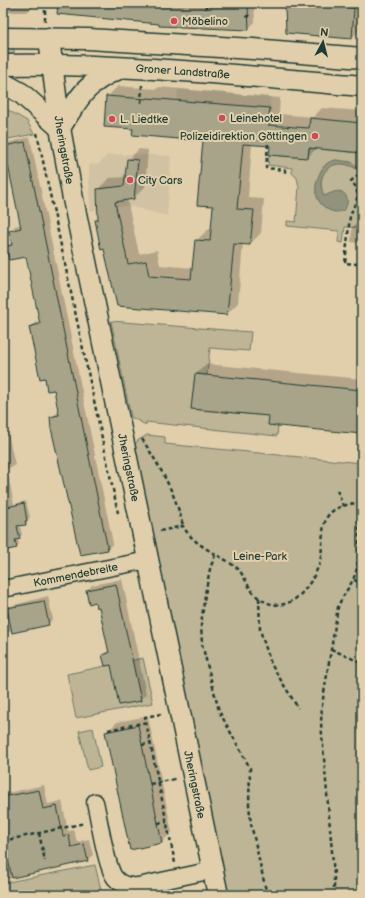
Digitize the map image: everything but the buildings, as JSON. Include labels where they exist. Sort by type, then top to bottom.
[{"type":"main road","points":[[3,38],[47,30],[362,58]]},
{"type":"main road","name":"Jheringstraße","points":[[47,30],[60,128],[142,534],[218,895]]},
{"type":"main road","name":"Groner Landstraße","points":[[3,66],[52,65],[122,68],[362,86]]},
{"type":"main road","points":[[3,83],[21,93],[60,128],[74,105],[91,84],[103,76],[122,68]]},
{"type":"street","name":"Kommendebreite","points":[[3,589],[148,560]]},
{"type":"street","points":[[97,808],[111,872],[119,882],[125,885],[138,886],[213,870]]},
{"type":"path","points":[[45,3],[47,30]]},
{"type":"path","points":[[246,16],[253,17]]},
{"type":"path","points":[[141,103],[142,82]]},
{"type":"path","points":[[35,129],[119,515]]},
{"type":"path","points":[[268,144],[266,168],[285,170],[284,175]]},
{"type":"path","points":[[358,264],[345,263],[350,216],[358,196],[356,187],[351,181],[362,172]]},
{"type":"path","points":[[140,433],[170,488],[180,511],[183,526],[194,539],[238,570],[259,598],[278,606],[286,605],[294,600],[305,589],[319,564],[325,524],[328,516],[343,506],[362,500]]},
{"type":"path","points":[[338,490],[343,506]]},
{"type":"path","points":[[334,895],[334,875],[321,723],[322,705],[338,607],[343,595],[354,580],[358,567],[359,502]]},
{"type":"path","points":[[142,534],[183,526]]},
{"type":"path","points":[[215,555],[210,569],[205,594],[201,625],[202,644],[219,711],[250,768],[251,824],[267,895]]},
{"type":"path","points":[[354,580],[362,583]]},
{"type":"path","points":[[259,598],[260,630],[271,664],[298,708]]},
{"type":"path","points":[[331,649],[362,663]]},
{"type":"path","points":[[159,706],[162,721]]},
{"type":"path","points":[[161,714],[146,717],[146,722],[174,856]]},
{"type":"path","points":[[108,730],[146,722]]},
{"type":"path","points":[[142,745],[151,743]]},
{"type":"path","points":[[173,772],[176,786]]},
{"type":"path","points":[[150,784],[174,779]]},
{"type":"path","points":[[3,841],[88,822],[97,808]]},
{"type":"path","points":[[158,823],[167,822]]},
{"type":"path","points":[[39,833],[45,861]]},
{"type":"shaded area","name":"Leinehotel","points":[[178,89],[271,97],[266,146],[174,138]]},
{"type":"shaded area","name":"City Cars","points":[[132,154],[171,156],[167,216],[133,207],[113,206],[90,211],[89,165],[99,164],[107,155]]},
{"type":"shaded area","points":[[336,160],[351,162],[360,168],[358,170],[342,164],[335,165],[324,172],[321,187],[324,196],[340,191],[345,194],[347,198],[346,206],[342,211],[335,212],[328,210],[321,204],[317,196],[316,186],[324,166],[331,161]]},
{"type":"green space","points":[[3,46],[14,46],[14,56],[3,56]]},
{"type":"green space","points":[[3,107],[27,121],[34,134],[3,140]]},
{"type":"green space","points":[[309,148],[362,153],[362,228],[345,227],[343,243],[338,242],[339,231],[287,226],[287,221],[296,222],[299,187],[297,178],[292,173],[292,168],[268,165],[269,155],[308,158]]},
{"type":"green space","points":[[111,321],[251,332],[249,351],[210,348],[207,375],[195,374],[192,409],[269,416],[278,426],[277,436],[146,422],[146,425],[131,417]]},
{"type":"green space","name":"Leine-Park","points":[[147,435],[165,437],[165,444],[362,463],[362,890],[360,895],[228,895],[134,447],[137,441]]},
{"type":"green space","points":[[143,658],[153,703],[76,718],[67,674]]},
{"type":"green space","points":[[93,728],[101,767],[88,770],[79,731]]},
{"type":"green space","points":[[95,865],[102,894],[112,893],[113,895],[3,895],[3,883]]},
{"type":"place","name":"Möbelino","points":[[174,21]]},
{"type":"place","name":"Leinehotel","points":[[222,118]]},
{"type":"place","name":"L. Liedtke","points":[[112,119]]},
{"type":"place","name":"Polizeidirektion Göttingen","points":[[315,136]]},
{"type":"place","name":"City Cars","points":[[130,180]]}]
